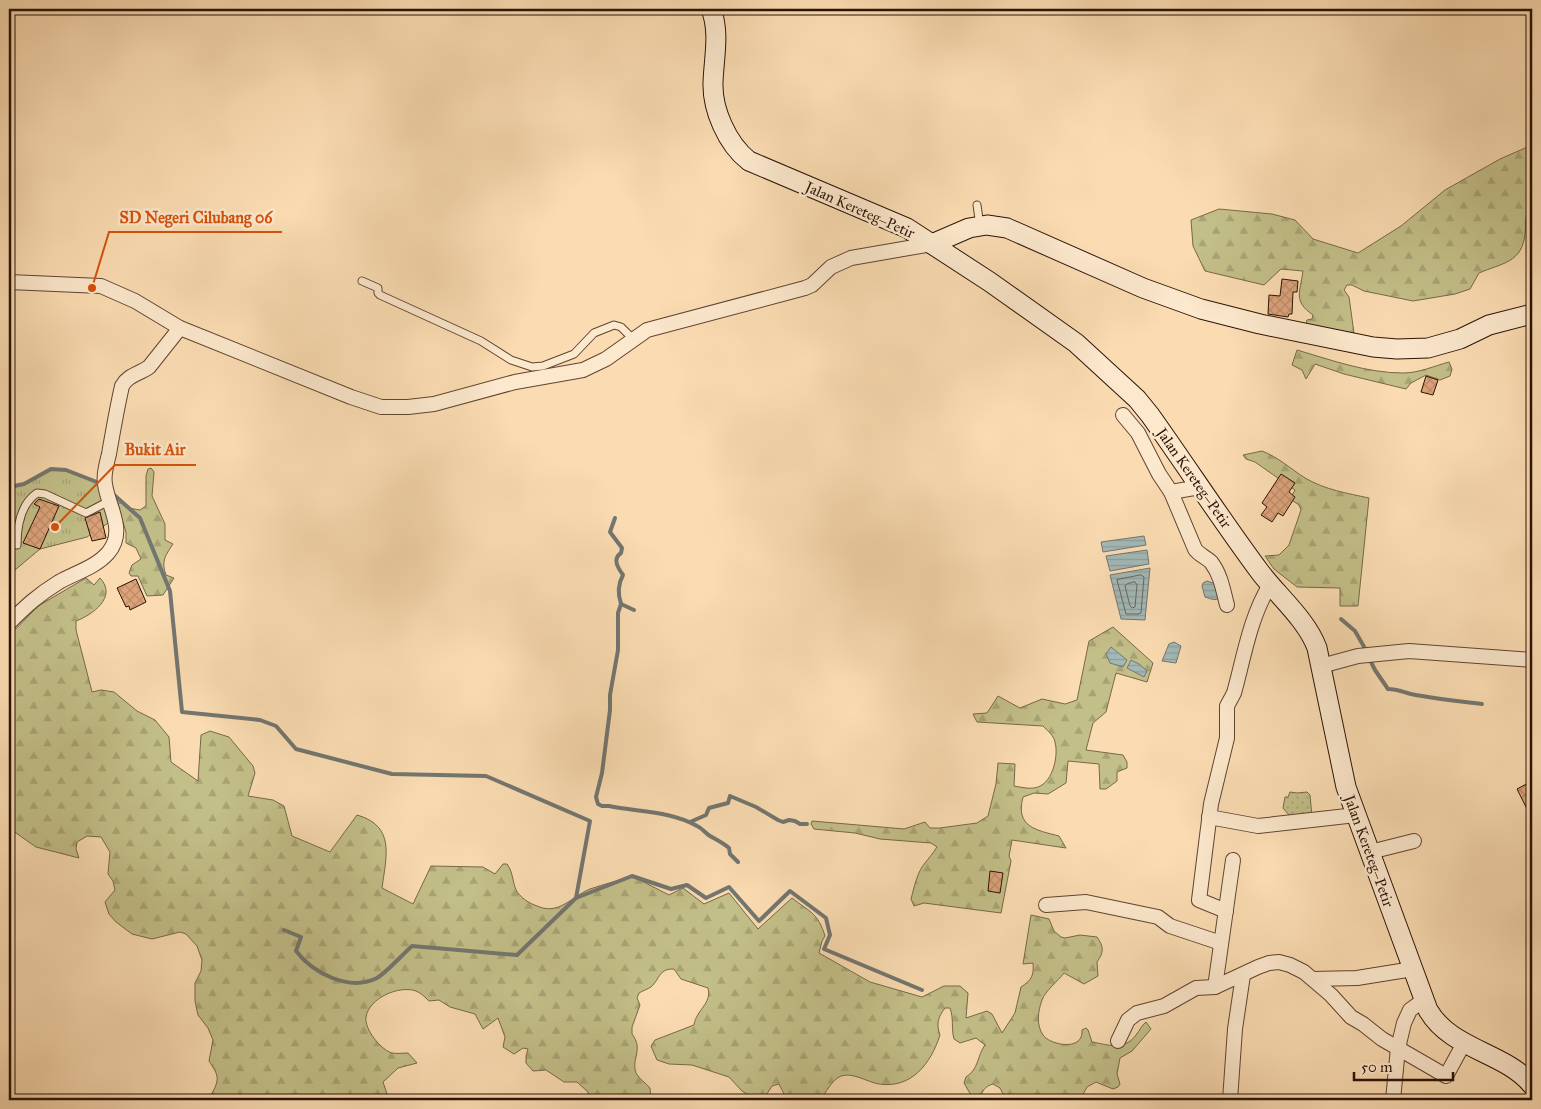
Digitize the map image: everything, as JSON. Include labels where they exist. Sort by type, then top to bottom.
[{"type":"street","name":"Jalan Kereteg–Petir","points":[[710,9],[716,31],[714,96],[721,121],[740,154],[749,161],[898,224],[932,244],[1071,339],[1137,399],[1150,415],[1270,585],[1310,632],[1317,648],[1342,771],[1424,1000],[1433,1017],[1464,1043],[1519,1072],[1532,1085]]},
{"type":"street","points":[[9,282],[101,286],[135,301],[180,328],[351,397],[381,407],[408,407],[434,404],[515,382],[583,370],[606,359],[647,330],[805,288],[812,285],[831,267],[851,258],[932,244],[969,228],[987,225],[1007,228],[1142,288],[1201,309],[1260,324],[1373,347],[1397,349],[1428,348],[1460,339],[1489,325],[1532,314]]},
{"type":"street","points":[[9,623],[35,598],[72,575],[86,569],[109,552],[115,539],[116,518],[104,478],[122,386],[125,380],[143,372],[149,367],[180,328]]},
{"type":"street","points":[[1123,415],[1138,434],[1170,492],[1198,554],[1210,561],[1219,574],[1227,605]]},
{"type":"street","points":[[1170,492],[1200,487]]},
{"type":"street","points":[[1226,911],[1199,900],[1209,817],[1214,788],[1226,744],[1228,702],[1234,693],[1262,597],[1270,585]]},
{"type":"street","points":[[1321,666],[1358,656],[1409,651],[1532,660]]},
{"type":"street","points":[[1209,817],[1258,826],[1356,814]]},
{"type":"street","points":[[1370,852],[1414,841]]},
{"type":"street","points":[[1215,987],[1233,860]]},
{"type":"street","points":[[1046,905],[1086,902],[1158,917],[1170,926],[1221,943]]},
{"type":"street","points":[[1118,1041],[1128,1020],[1137,1012],[1164,1006],[1196,988],[1215,987],[1269,964],[1279,962],[1290,965],[1313,978],[1350,1017],[1446,1076],[1464,1043]]},
{"type":"street","points":[[1313,978],[1356,978],[1413,969]]},
{"type":"street","points":[[1230,1100],[1235,1030],[1243,975]]},
{"type":"street","points":[[1393,1100],[1398,1048],[1407,1014],[1414,1006],[1424,1000]]},
{"type":"lane","points":[[977,205],[980,226]]},
{"type":"lane","points":[[362,281],[378,288],[380,295],[481,341],[511,360],[532,367],[543,366],[574,354],[594,333],[614,324],[621,327],[633,340]]},
{"type":"lane","points":[[17,545],[19,522],[33,497],[38,493],[45,494],[86,513],[92,511],[107,493]]},
{"type":"green space","points":[[1532,145],[1532,216],[1526,217],[1523,244],[1520,251],[1510,261],[1479,273],[1470,289],[1455,294],[1413,301],[1364,291],[1352,285],[1347,285],[1344,290],[1349,297],[1354,333],[1390,344],[1423,342],[1449,336],[1443,348],[1419,355],[1392,357],[1355,351],[1306,337],[1305,328],[1307,320],[1312,319],[1313,315],[1300,301],[1303,271],[1281,269],[1264,285],[1205,271],[1193,246],[1191,220],[1219,209],[1272,214],[1295,220],[1313,239],[1358,253],[1401,226],[1445,190],[1500,159]]},
{"type":"green space","points":[[1297,350],[1376,371],[1409,373],[1449,362],[1452,369],[1450,376],[1440,380],[1426,375],[1411,383],[1406,389],[1344,374],[1315,364],[1306,379],[1302,370],[1292,365]]},
{"type":"green space","points":[[1262,451],[1313,482],[1336,491],[1369,498],[1358,606],[1340,606],[1340,588],[1297,587],[1274,569],[1265,556],[1279,555],[1289,545],[1301,510],[1299,505],[1290,499],[1295,490],[1255,462],[1246,459],[1243,455]]},
{"type":"green space","points":[[151,468],[154,472],[152,496],[165,524],[165,540],[173,544],[165,559],[164,566],[166,575],[174,578],[163,595],[147,596],[138,576],[131,576],[129,573],[132,565],[141,559],[136,548],[126,543],[126,532],[117,503],[140,510],[146,506],[146,476],[148,469]]},
{"type":"green space","points":[[51,469],[66,470],[106,485],[116,518],[87,537],[40,549],[9,575],[9,487],[24,484]]},
{"type":"green space","points":[[86,578],[94,585],[100,578],[105,585],[106,592],[105,598],[95,610],[76,621],[76,630],[92,692],[101,690],[114,692],[137,711],[155,720],[169,737],[171,762],[198,781],[201,735],[210,731],[229,737],[253,766],[255,773],[248,796],[273,800],[284,806],[292,836],[330,852],[357,815],[369,820],[378,827],[386,844],[382,888],[413,904],[431,866],[483,867],[495,874],[503,864],[507,864],[511,871],[516,890],[520,895],[537,906],[552,909],[565,904],[590,889],[632,876],[669,895],[683,888],[704,904],[729,893],[758,929],[792,898],[813,914],[822,928],[825,936],[819,953],[870,982],[922,997],[944,986],[960,986],[968,993],[966,1018],[987,1011],[992,1014],[1002,1033],[1015,1013],[1021,987],[1028,982],[1033,974],[1033,963],[1023,964],[1031,915],[1049,919],[1054,931],[1061,937],[1080,935],[1097,937],[1102,947],[1101,955],[1097,962],[1098,976],[1084,984],[1064,973],[1042,1000],[1038,1018],[1041,1031],[1046,1038],[1056,1043],[1074,1043],[1078,1041],[1082,1030],[1086,1028],[1092,1042],[1116,1046],[1131,1040],[1146,1022],[1151,1029],[1132,1051],[1120,1058],[1117,1074],[1120,1084],[1118,1087],[1113,1089],[1096,1082],[1087,1087],[1080,1100],[1006,1100],[1000,1088],[993,1084],[984,1090],[980,1100],[972,1100],[964,1083],[966,1077],[976,1066],[985,1045],[976,1038],[960,1043],[954,1039],[950,1008],[945,1008],[939,1018],[938,1027],[940,1035],[931,1055],[918,1072],[910,1078],[891,1084],[879,1084],[855,1076],[841,1076],[829,1087],[821,1100],[787,1100],[779,1084],[772,1086],[763,1100],[747,1100],[750,1096],[742,1091],[729,1077],[692,1065],[669,1064],[657,1060],[651,1046],[655,1040],[694,1025],[709,994],[708,988],[681,979],[674,969],[669,969],[663,972],[651,987],[639,993],[637,998],[640,1005],[632,1027],[632,1034],[637,1045],[636,1073],[650,1088],[651,1100],[590,1100],[588,1092],[577,1082],[564,1082],[546,1070],[533,1071],[526,1063],[528,1049],[523,1048],[514,1054],[503,1047],[505,1037],[498,1018],[483,1029],[475,1014],[450,1007],[439,1000],[429,1001],[418,992],[401,990],[379,999],[368,1010],[366,1017],[370,1033],[383,1048],[392,1053],[408,1053],[417,1063],[398,1068],[383,1082],[389,1100],[214,1100],[211,1095],[217,1078],[215,1070],[209,1061],[213,1040],[208,1028],[198,1015],[195,1001],[195,983],[201,971],[202,960],[197,946],[186,934],[180,932],[152,939],[132,934],[116,922],[109,914],[105,902],[115,890],[113,881],[108,874],[110,852],[101,837],[87,836],[77,842],[76,849],[79,858],[36,847],[9,828],[9,636],[38,606]]},
{"type":"green space","points":[[1113,627],[1153,663],[1147,682],[1116,673],[1106,712],[1093,723],[1086,750],[1123,755],[1127,762],[1127,768],[1117,772],[1117,781],[1106,789],[1100,789],[1099,764],[1068,761],[1066,783],[1048,794],[1034,793],[1023,797],[1022,815],[1029,826],[1059,836],[1066,848],[1012,840],[1009,856],[1011,861],[1001,913],[924,903],[914,906],[911,899],[918,875],[937,847],[931,843],[880,839],[855,833],[814,829],[811,824],[812,821],[904,829],[925,822],[930,828],[977,823],[988,816],[996,784],[998,763],[1015,764],[1014,786],[1034,788],[1040,786],[1050,777],[1055,763],[1055,742],[1049,732],[1043,726],[977,722],[973,714],[987,713],[998,696],[1020,708],[1042,699],[1065,704],[1077,700],[1089,641]]},
{"type":"green space","points":[[1290,792],[1307,792],[1310,795],[1312,817],[1289,815],[1283,808],[1285,797],[1288,797]]},
{"type":"water","points":[[1144,536],[1146,545],[1103,552],[1101,542]]},
{"type":"water","points":[[1147,550],[1149,564],[1110,571],[1106,556]]},
{"type":"water","points":[[1150,568],[1145,620],[1121,619],[1110,575]]},
{"type":"water","points":[[1207,581],[1216,584],[1220,598],[1215,600],[1205,597],[1202,586]]},
{"type":"water","points":[[1174,642],[1181,646],[1176,663],[1162,661],[1169,644]]},
{"type":"water","points":[[1111,647],[1127,660],[1123,667],[1110,663],[1106,654]]},
{"type":"water","points":[[1131,660],[1147,671],[1144,677],[1127,668]]},
{"type":"building","points":[[1282,279],[1298,281],[1297,292],[1293,292],[1292,314],[1289,314],[1288,317],[1268,314],[1269,295],[1280,296]]},
{"type":"building","points":[[1426,376],[1438,380],[1433,395],[1421,392]]},
{"type":"building","points":[[1281,474],[1295,483],[1289,492],[1295,497],[1283,516],[1278,513],[1272,522],[1261,515],[1267,507],[1262,503]]},
{"type":"building","points":[[39,499],[59,506],[40,549],[23,543],[40,507],[34,504]]},
{"type":"building","points":[[100,512],[106,538],[92,541],[85,518]]},
{"type":"building","points":[[136,579],[146,602],[130,610],[129,606],[126,607],[117,588]]},
{"type":"building","points":[[1532,781],[1532,819],[1517,789]]},
{"type":"building","points":[[990,871],[1003,873],[1000,893],[988,891]]},
{"type":"waterway","points":[[9,487],[24,484],[51,469],[66,470],[102,484]]},
{"type":"waterway","points":[[113,494],[140,518],[170,591],[182,712],[260,720],[276,726],[296,749],[392,774],[486,776],[590,821],[576,898]]},
{"type":"waterway","points":[[615,518],[610,532],[622,548],[616,561],[623,575],[619,586],[620,601],[621,604],[634,610]]},
{"type":"waterway","points":[[621,604],[618,613],[618,650],[610,695],[610,710],[602,773],[596,797],[598,804],[676,817],[687,821],[729,848],[730,854],[738,862]]},
{"type":"waterway","points":[[1341,619],[1355,631],[1367,652]]},
{"type":"waterway","points":[[1369,658],[1388,689],[1482,704]]},
{"type":"waterway","points":[[690,822],[706,815],[709,808],[728,803],[730,796],[756,807],[783,822],[789,820],[800,824],[807,824]]},
{"type":"waterway","points":[[284,930],[301,937],[296,951],[303,959],[322,973],[344,981],[366,982],[381,975],[412,946],[517,955],[576,898],[632,876],[671,889],[687,885],[706,898],[729,887],[759,921],[790,891],[826,918],[830,935],[824,949],[922,990]]},
{"type":"place","name":"SD Negeri Cilubang 06","points":[[92,288]]},
{"type":"place","name":"Bukit Air","points":[[55,527]]}]
